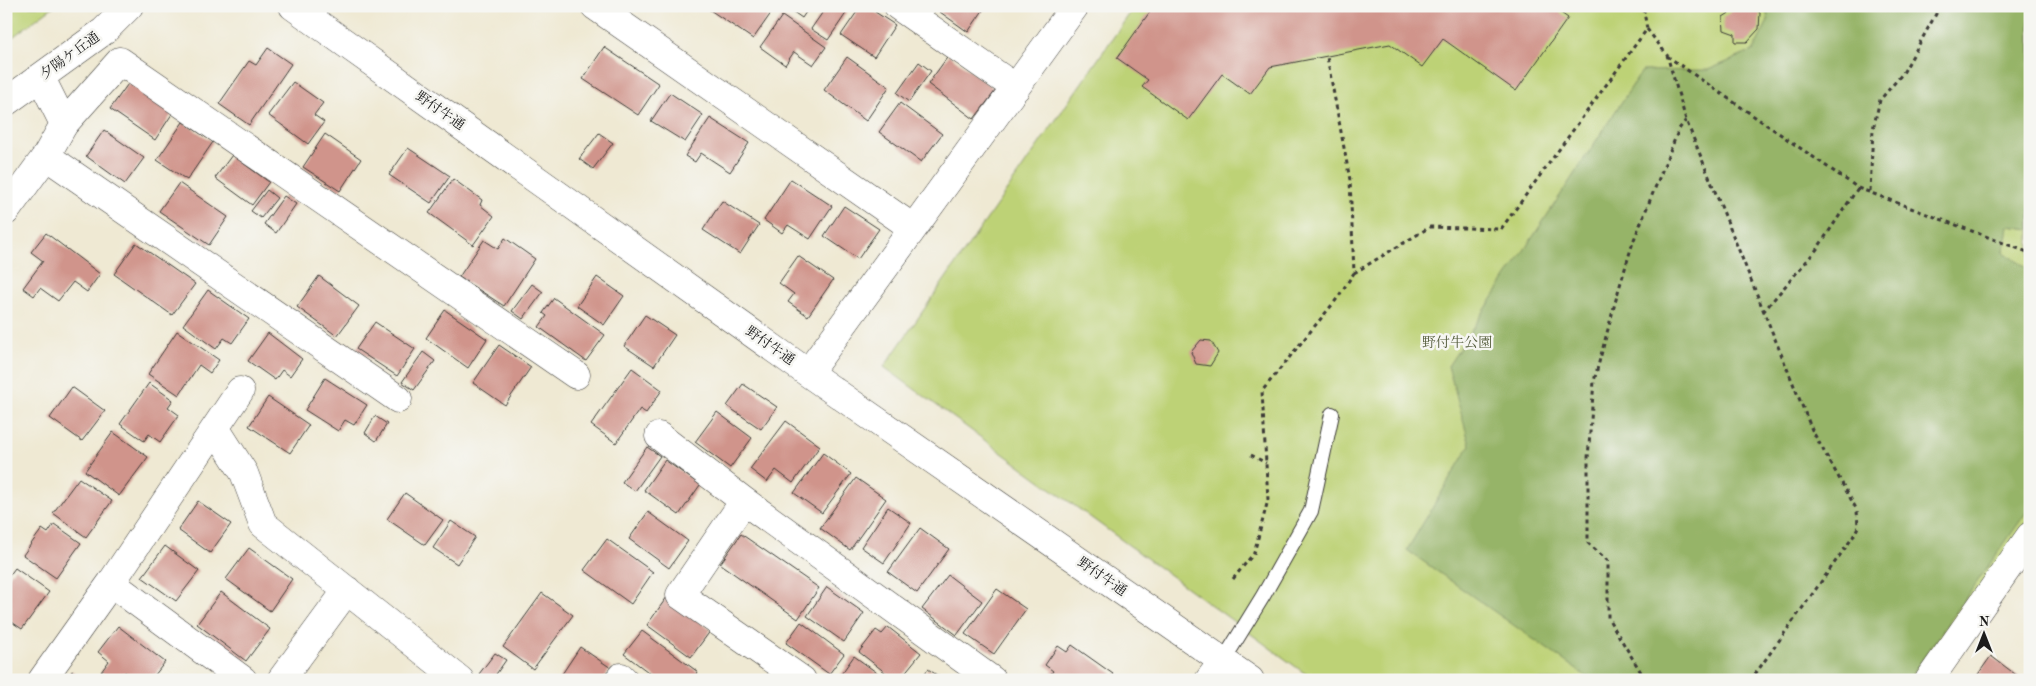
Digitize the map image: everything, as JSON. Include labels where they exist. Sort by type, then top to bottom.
[{"type":"street","name":"夕陽ケ丘通","points":[[6,102],[104,31],[129,6]]},
{"type":"street","name":"野付牛通","points":[[294,6],[808,373],[1216,670],[1250,680]]},
{"type":"street","points":[[595,6],[914,228]]},
{"type":"street","points":[[898,6],[1016,88]]},
{"type":"street","points":[[808,373],[1075,6]]},
{"type":"street","points":[[6,211],[46,156],[64,124],[120,61],[576,375]]},
{"type":"street","points":[[41,78],[64,124]]},
{"type":"street","points":[[46,156],[398,399]]},
{"type":"street","points":[[42,680],[111,583],[240,391]]},
{"type":"street","points":[[216,429],[244,473],[263,524],[460,680]]},
{"type":"street","points":[[660,436],[744,502],[992,680]]},
{"type":"street","points":[[744,502],[680,594],[802,680]]},
{"type":"street","points":[[1929,680],[2030,536]]},
{"type":"street","points":[[111,583],[243,680]]},
{"type":"street","points":[[281,680],[347,590]]},
{"type":"street","points":[[619,680],[621,677],[624,680]]},
{"type":"lane","points":[[1216,670],[1263,596],[1311,511],[1332,414]]},
{"type":"path","points":[[1643,6],[1647,29],[1667,55],[1858,188],[2030,253]]},
{"type":"path","points":[[1870,191],[1873,129],[1880,100],[1903,73],[1936,14],[1937,6]]},
{"type":"path","points":[[1233,580],[1254,553],[1268,500],[1262,391],[1336,300],[1354,272],[1430,227],[1502,229],[1647,29]]},
{"type":"path","points":[[1667,55],[1686,120],[1812,430],[1857,510],[1858,527],[1751,680]]},
{"type":"path","points":[[1327,57],[1350,180],[1354,272]]},
{"type":"path","points":[[1642,680],[1642,674],[1608,618],[1608,561],[1588,543],[1588,458],[1594,381],[1633,242],[1679,129],[1686,120]]},
{"type":"path","points":[[1763,312],[1817,249],[1858,188]]},
{"type":"path","points":[[1251,455],[1266,463]]},
{"type":"green space","points":[[6,6],[54,6],[6,42]]},
{"type":"green space","name":"野付牛公園","points":[[1135,6],[2030,6],[2030,519],[1916,680],[1314,680],[884,367]]},
{"type":"green space","points":[[1766,6],[2030,6],[2030,229],[2008,226],[2004,252],[2030,270],[2030,507],[1908,680],[1586,680],[1587,677],[1407,550],[1470,445],[1448,366],[1642,71],[1708,70],[1753,51],[1768,21]]},
{"type":"building","points":[[704,6],[770,6],[774,9],[753,39]]},
{"type":"building","points":[[785,6],[810,6],[802,18]]},
{"type":"building","points":[[827,6],[851,6],[828,40],[811,29]]},
{"type":"building","points":[[861,6],[866,6],[895,25],[874,57],[841,35]]},
{"type":"building","points":[[944,6],[986,6],[968,32],[940,12]]},
{"type":"building","points":[[1154,6],[1551,6],[1568,18],[1516,91],[1443,39],[1422,67],[1390,44],[1270,67],[1250,94],[1222,74],[1188,120],[1142,87],[1148,80],[1117,58]]},
{"type":"building","points":[[1730,6],[1754,6],[1760,13],[1759,29],[1747,42],[1735,42],[1735,34],[1724,30],[1723,17],[1731,12]]},
{"type":"building","points":[[782,16],[826,47],[813,65],[794,52],[785,65],[760,47]]},
{"type":"building","points":[[604,47],[659,84],[638,115],[583,79]]},
{"type":"building","points":[[268,48],[291,64],[249,125],[219,104],[249,61],[256,65]]},
{"type":"building","points":[[949,55],[996,90],[974,119],[928,84]]},
{"type":"building","points":[[847,57],[889,87],[866,121],[824,90]]},
{"type":"building","points":[[919,62],[931,71],[909,102],[897,93]]},
{"type":"building","points":[[130,81],[174,111],[155,140],[110,109]]},
{"type":"building","points":[[293,82],[323,103],[314,115],[324,122],[308,144],[268,115]]},
{"type":"building","points":[[670,93],[703,115],[685,142],[651,121]]},
{"type":"building","points":[[900,103],[942,134],[921,162],[879,132]]},
{"type":"building","points":[[710,118],[749,143],[730,172],[701,153],[695,162],[685,156]]},
{"type":"building","points":[[183,122],[213,142],[187,180],[157,160]]},
{"type":"building","points":[[104,130],[144,158],[125,184],[86,156]]},
{"type":"building","points":[[599,133],[613,143],[593,169],[579,159]]},
{"type":"building","points":[[325,134],[361,159],[340,191],[303,167]]},
{"type":"building","points":[[408,148],[450,176],[431,203],[389,175]]},
{"type":"building","points":[[232,155],[269,182],[252,205],[215,178]]},
{"type":"building","points":[[453,179],[482,200],[480,205],[494,216],[473,245],[429,213]]},
{"type":"building","points":[[791,179],[832,206],[810,239],[788,225],[782,233],[764,220]]},
{"type":"building","points":[[179,183],[228,217],[209,245],[159,211]]},
{"type":"building","points":[[267,190],[277,198],[261,218],[251,211]]},
{"type":"building","points":[[284,196],[296,204],[276,233],[264,224]]},
{"type":"building","points":[[722,201],[759,225],[740,254],[703,230]]},
{"type":"building","points":[[844,206],[879,229],[858,259],[824,236]]},
{"type":"building","points":[[46,233],[100,274],[87,292],[73,282],[58,301],[40,288],[34,296],[23,288],[43,261],[31,252]]},
{"type":"building","points":[[505,238],[535,259],[504,306],[459,277],[484,240],[498,249]]},
{"type":"building","points":[[136,243],[195,284],[172,315],[114,274]]},
{"type":"building","points":[[798,256],[833,280],[808,316],[788,302],[794,294],[779,283]]},
{"type":"building","points":[[319,276],[359,306],[337,336],[297,307]]},
{"type":"building","points":[[597,277],[624,296],[604,325],[577,306]]},
{"type":"building","points":[[532,284],[543,292],[523,319],[512,311]]},
{"type":"building","points":[[208,290],[249,319],[232,343],[224,338],[216,349],[183,325]]},
{"type":"building","points":[[554,298],[605,335],[586,361],[539,327],[547,316],[543,313]]},
{"type":"building","points":[[445,310],[487,339],[468,368],[426,338]]},
{"type":"building","points":[[645,315],[675,335],[654,366],[624,346]]},
{"type":"building","points":[[375,322],[415,349],[397,376],[356,349]]},
{"type":"building","points":[[177,331],[219,360],[210,373],[199,365],[179,395],[148,374]]},
{"type":"building","points":[[268,333],[302,359],[290,376],[282,370],[275,380],[248,361]]},
{"type":"building","points":[[1201,340],[1211,341],[1218,353],[1210,366],[1196,364],[1191,352]]},
{"type":"building","points":[[499,345],[531,367],[505,405],[473,383]]},
{"type":"building","points":[[423,352],[435,361],[414,390],[402,382]]},
{"type":"building","points":[[632,368],[662,390],[646,413],[640,409],[616,443],[591,425]]},
{"type":"building","points":[[325,378],[367,405],[354,425],[345,420],[338,431],[305,410]]},
{"type":"building","points":[[149,383],[173,400],[168,407],[179,415],[160,442],[149,434],[144,441],[120,424]]},
{"type":"building","points":[[743,384],[777,407],[761,429],[727,406]]},
{"type":"building","points":[[72,387],[105,411],[82,441],[50,418]]},
{"type":"building","points":[[268,397],[309,425],[290,453],[249,426]]},
{"type":"building","points":[[717,412],[752,438],[730,468],[695,442]]},
{"type":"building","points":[[375,416],[387,424],[376,441],[365,433]]},
{"type":"building","points":[[786,421],[820,446],[793,483],[776,470],[767,482],[750,469]]},
{"type":"building","points":[[113,432],[148,457],[119,496],[85,471]]},
{"type":"building","points":[[647,447],[660,456],[635,491],[622,482]]},
{"type":"building","points":[[823,453],[851,474],[822,513],[794,493]]},
{"type":"building","points":[[665,460],[700,485],[679,515],[644,490]]},
{"type":"building","points":[[79,478],[112,501],[86,537],[53,513]]},
{"type":"building","points":[[856,478],[886,499],[850,550],[820,528]]},
{"type":"building","points":[[405,493],[443,520],[425,545],[387,519]]},
{"type":"building","points":[[198,501],[231,524],[210,553],[178,530]]},
{"type":"building","points":[[888,507],[911,523],[884,563],[861,547]]},
{"type":"building","points":[[648,512],[688,541],[669,568],[629,539]]},
{"type":"building","points":[[451,521],[475,537],[457,564],[433,548]]},
{"type":"building","points":[[54,524],[81,543],[56,578],[23,555],[42,529],[48,533]]},
{"type":"building","points":[[920,528],[949,549],[917,593],[888,572]]},
{"type":"building","points":[[741,534],[819,588],[798,619],[720,564]]},
{"type":"building","points":[[607,539],[653,572],[631,604],[584,570]]},
{"type":"building","points":[[165,546],[199,571],[176,601],[142,577]]},
{"type":"building","points":[[249,548],[292,579],[270,611],[226,579]]},
{"type":"building","points":[[15,568],[49,592],[22,629],[6,618],[6,580]]},
{"type":"building","points":[[948,575],[982,601],[957,635],[922,609]]},
{"type":"building","points":[[827,587],[864,613],[844,642],[807,616]]},
{"type":"building","points":[[997,589],[1026,609],[994,654],[965,634]]},
{"type":"building","points":[[221,592],[270,629],[246,661],[197,624]]},
{"type":"building","points":[[542,593],[573,615],[533,669],[503,647]]},
{"type":"building","points":[[667,597],[711,630],[691,657],[647,625]]},
{"type":"building","points":[[801,622],[844,654],[829,674],[786,643]]},
{"type":"building","points":[[118,626],[165,662],[151,680],[135,680],[125,672],[119,680],[111,680],[101,672],[109,661],[98,652]]},
{"type":"building","points":[[888,627],[921,653],[899,680],[895,680],[859,652],[876,630],[882,634]]},
{"type":"building","points":[[642,631],[698,672],[692,680],[659,680],[624,654]]},
{"type":"building","points":[[1072,645],[1113,674],[1109,680],[1047,680],[1053,671],[1045,665],[1058,646],[1067,652]]},
{"type":"building","points":[[580,647],[611,668],[603,680],[558,680]]},
{"type":"building","points":[[495,653],[506,660],[492,680],[486,680],[479,674]]},
{"type":"building","points":[[854,656],[887,680],[837,680]]},
{"type":"building","points":[[1991,656],[2023,680],[1974,680]]},
{"type":"building","points":[[928,669],[944,680],[920,680]]},
{"type":"building","points":[[72,671],[84,680],[66,680]]}]
